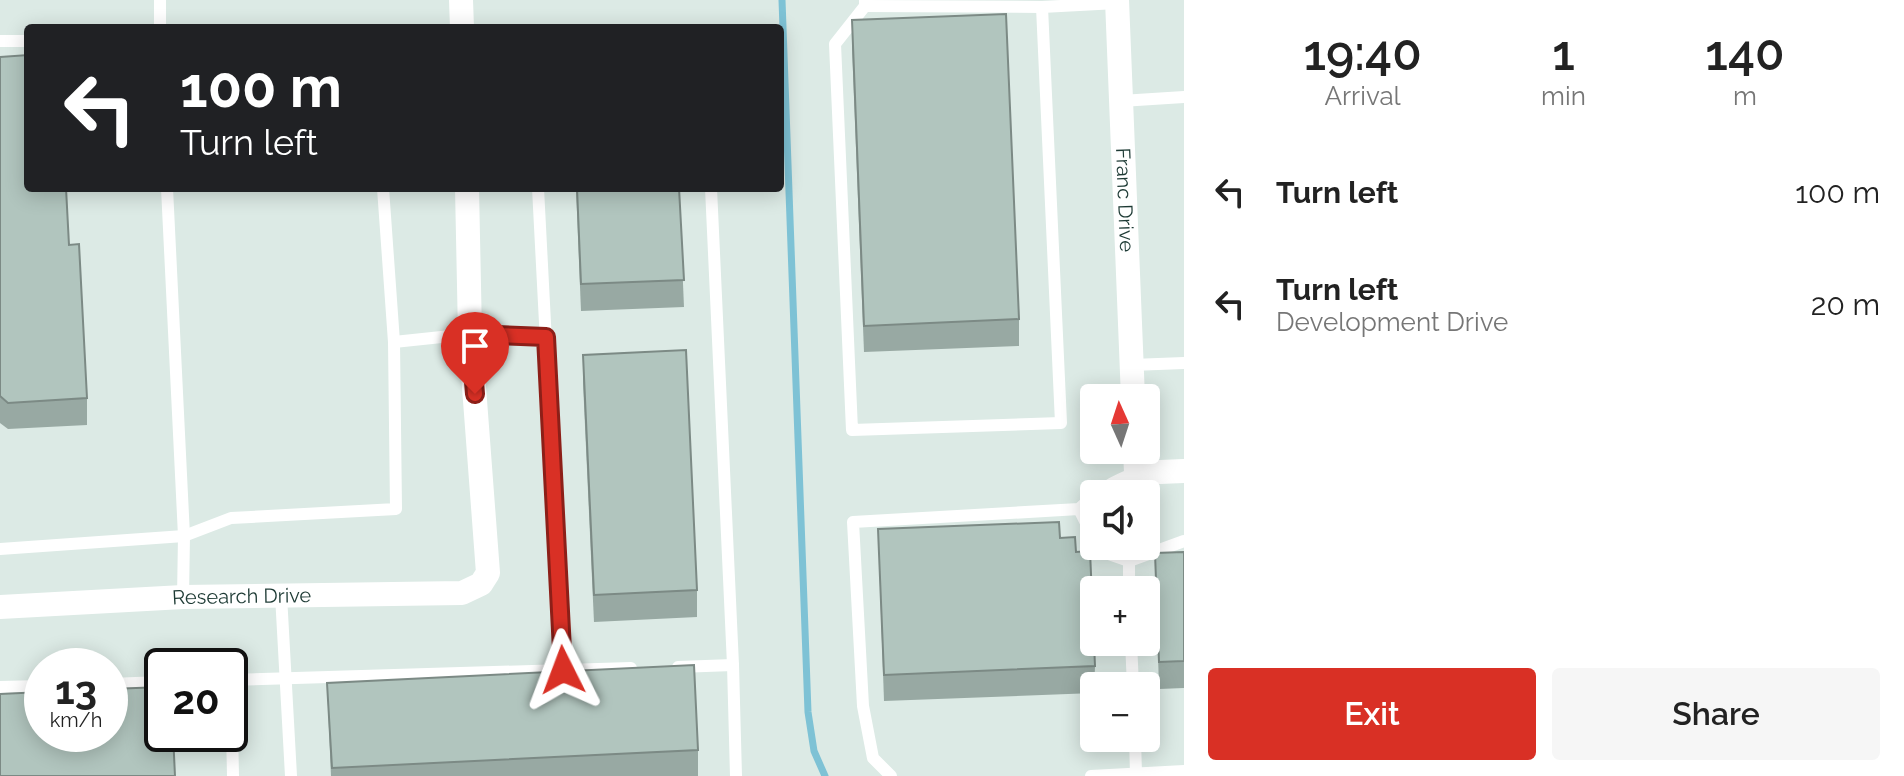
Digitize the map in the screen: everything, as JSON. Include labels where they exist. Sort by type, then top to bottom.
[{"type":"street","points":[[461,0],[462,24]]},
{"type":"street","name":"Franc Drive","points":[[1117,1],[1133,384]]},
{"type":"street","points":[[467,192],[470,334]]},
{"type":"street","name":"Research Drive","points":[[0,607],[183,597],[462,593],[481,584],[488,573],[470,334]]},
{"type":"street","points":[[1147,464],[1184,471]]},
{"type":"lane","points":[[160,0],[160,24]]},
{"type":"lane","points":[[1042,7],[1061,423],[852,430],[835,44],[865,3],[1042,7],[1117,1]]},
{"type":"lane","points":[[0,41],[24,41]]},
{"type":"lane","points":[[1121,101],[1184,97]]},
{"type":"lane","points":[[167,192],[184,536],[183,597]]},
{"type":"lane","points":[[0,549],[184,536],[231,518],[396,509],[394,342],[383,192]]},
{"type":"lane","points":[[538,192],[563,670]]},
{"type":"lane","points":[[711,192],[736,776]]},
{"type":"lane","points":[[394,342],[470,334],[546,337]]},
{"type":"lane","points":[[1132,365],[1184,363]]},
{"type":"lane","points":[[891,776],[873,758],[863,706],[853,522],[1079,509],[1134,464]]},
{"type":"lane","points":[[1126,560],[1184,541]]},
{"type":"lane","points":[[1129,561],[1129,576]]},
{"type":"lane","points":[[281,595],[291,776]]},
{"type":"lane","points":[[671,667],[733,665]]},
{"type":"lane","points":[[248,679],[640,668]]},
{"type":"lane","points":[[0,687],[24,686]]},
{"type":"lane","points":[[232,752],[233,776]]},
{"type":"lane","points":[[1135,752],[1136,774]]},
{"type":"lane","points":[[1091,776],[1184,771]]},
{"type":"building","points":[[1006,14],[1019,319],[864,326],[852,20]]},
{"type":"building","points":[[24,55],[24,192],[66,192],[69,245],[79,244],[87,398],[8,403],[0,396],[0,57]]},
{"type":"building","points":[[577,192],[679,192],[684,280],[581,284]]},
{"type":"building","points":[[686,350],[697,590],[594,595],[583,355]]},
{"type":"building","points":[[1059,522],[1060,538],[1075,537],[1080,560],[1090,560],[1091,576],[1080,576],[1080,656],[1095,656],[1095,666],[884,675],[878,529]]},
{"type":"building","points":[[1184,552],[1184,661],[1159,662],[1160,576],[1156,576],[1155,560],[1160,560],[1160,553]]},
{"type":"building","points":[[694,665],[698,750],[332,768],[327,683]]},
{"type":"building","points":[[128,688],[144,688],[144,752],[174,752],[175,776],[0,776],[0,694],[24,693],[24,752],[128,752]]},
{"type":"waterway","points":[[782,0],[783,24]]},
{"type":"waterway","points":[[784,55],[808,712],[814,751],[825,776]]},
{"type":"route","points":[[475,394],[470,334],[546,337],[563,670]]}]
